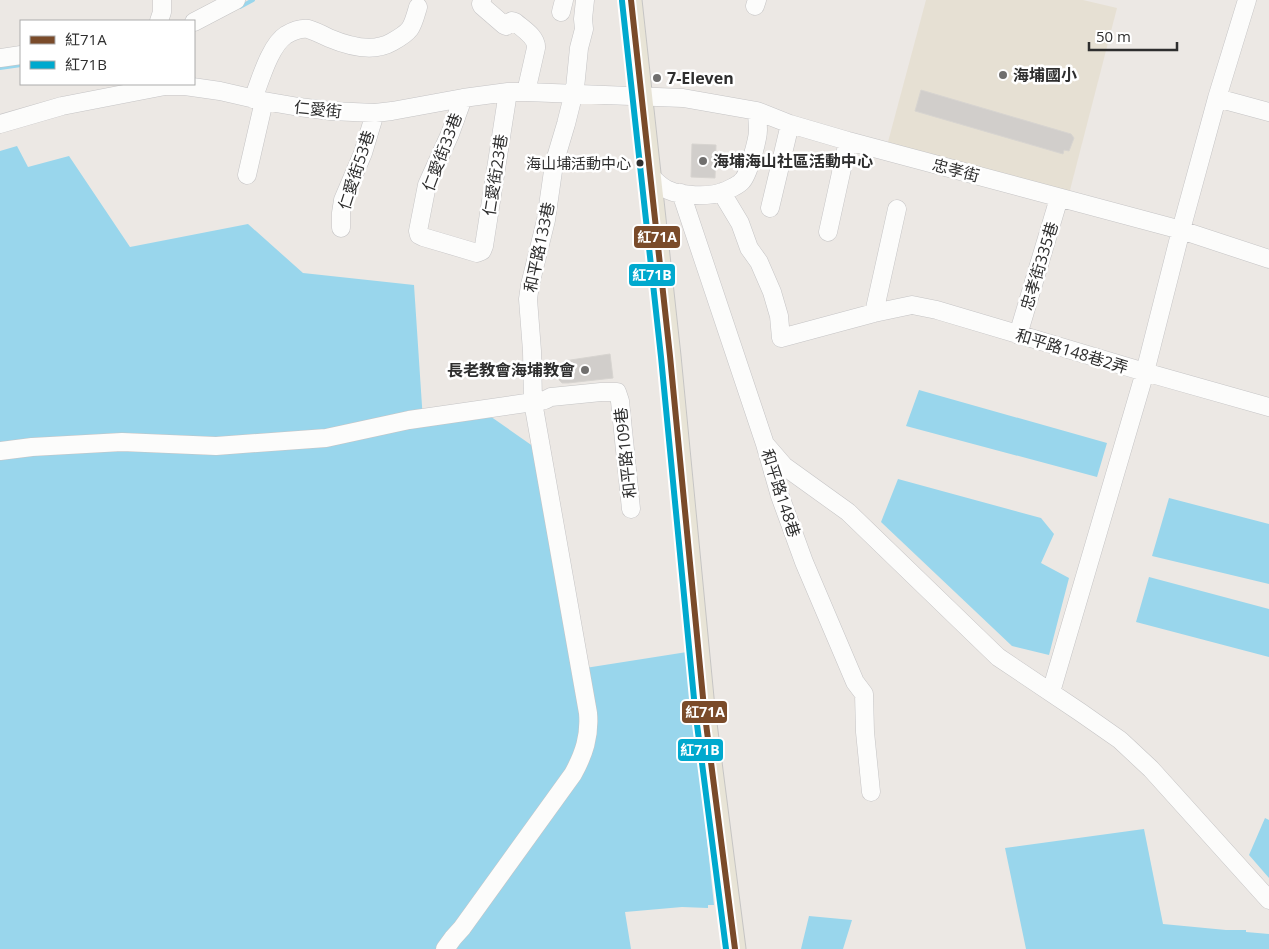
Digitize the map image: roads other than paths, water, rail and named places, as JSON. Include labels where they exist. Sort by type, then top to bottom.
[{"type":"main road","points":[[631,0],[670,356],[704,708],[735,949]]},
{"type":"street","points":[[159,20],[162,12],[162,0]]},
{"type":"street","points":[[195,21],[236,0]]},
{"type":"street","points":[[482,0],[482,6],[504,25],[506,26],[512,21],[515,22],[537,43],[526,92]]},
{"type":"street","name":"和平路133巷","points":[[445,949],[573,774],[582,758],[588,739],[588,713],[533,402],[528,299],[546,220],[554,164],[574,94],[584,29],[583,19],[586,0]]},
{"type":"street","points":[[1051,692],[1145,372],[1217,98],[1247,0]]},
{"type":"street","points":[[248,174],[259,100],[271,54],[278,42],[296,30],[308,29],[358,47],[381,47],[404,35],[412,25],[418,7]]},
{"type":"street","points":[[0,58],[20,55]]},
{"type":"street","name":"仁愛街","points":[[0,124],[62,106],[165,85],[220,91],[299,108],[375,113],[508,92],[641,96]]},
{"type":"street","name":"仁愛街23巷","points":[[477,254],[482,251],[484,246],[508,92]]},
{"type":"street","name":"忠孝街","points":[[641,96],[683,98],[757,111],[790,124],[848,142],[1181,230],[1269,259]]},
{"type":"street","name":"仁愛街33巷","points":[[463,98],[450,134],[427,185],[418,231],[419,235],[423,237],[477,254]]},
{"type":"street","points":[[1217,98],[1269,112]]},
{"type":"street","points":[[650,176],[670,191],[701,195],[722,193],[743,181],[750,166],[757,142],[757,111]]},
{"type":"street","name":"仁愛街53巷","points":[[341,228],[343,200],[362,153],[375,113]]},
{"type":"street","points":[[770,208],[790,124]]},
{"type":"street","points":[[828,232],[848,142]]},
{"type":"street","name":"和平路148巷","points":[[681,193],[765,444],[780,496],[804,562],[855,682],[864,694],[865,732],[871,792]]},
{"type":"street","name":"和平路148巷2弄","points":[[722,193],[740,223],[749,248],[772,292],[781,338],[874,313],[912,305],[937,310],[1269,407]]},
{"type":"street","name":"忠孝街335巷","points":[[1018,335],[1059,198]]},
{"type":"street","points":[[874,313],[896,209]]},
{"type":"street","name":"和平路109巷","points":[[533,402],[551,397],[617,392],[620,401],[631,509]]},
{"type":"street","points":[[0,451],[32,447],[122,442],[216,446],[326,438],[409,420],[533,402]]},
{"type":"street","points":[[765,444],[784,466],[848,512],[998,656],[1120,740],[1151,769],[1269,900]]},
{"type":"water","points":[[17,146],[28,167],[69,156],[130,247],[248,224],[303,273],[414,285],[423,421],[487,414],[537,449],[579,669],[687,652],[714,905],[708,905],[708,908],[682,907],[625,912],[631,949],[0,949],[0,151]]},
{"type":"water","points":[[919,390],[1107,443],[1097,477],[906,426]]},
{"type":"water","points":[[898,479],[1041,518],[1054,534],[1041,563],[1069,578],[1049,655],[1012,646],[881,522]]},
{"type":"water","points":[[1169,498],[1269,524],[1269,584],[1152,556]]},
{"type":"water","points":[[1149,577],[1269,609],[1269,657],[1136,622]]},
{"type":"water","points":[[1265,818],[1269,820],[1269,878],[1249,855]]},
{"type":"water","points":[[1144,829],[1163,924],[1246,930],[1246,932],[1269,934],[1269,949],[1026,949],[1005,848]]},
{"type":"water","points":[[809,916],[852,920],[843,949],[801,949]]},
{"type":"waterway","points":[[240,7],[253,0]]},
{"type":"waterway","points":[[0,68],[20,65]]},
{"type":"place","name":"海埔國小","points":[[1003,75]]},
{"type":"place","name":"7-Eleven","points":[[657,78]]},
{"type":"place","name":"海埔海山社區活動中心","points":[[703,161]]},
{"type":"place","name":"海山埔活動中心","points":[[640,163]]},
{"type":"place","name":"長老教會海埔教會","points":[[585,370]]}]
